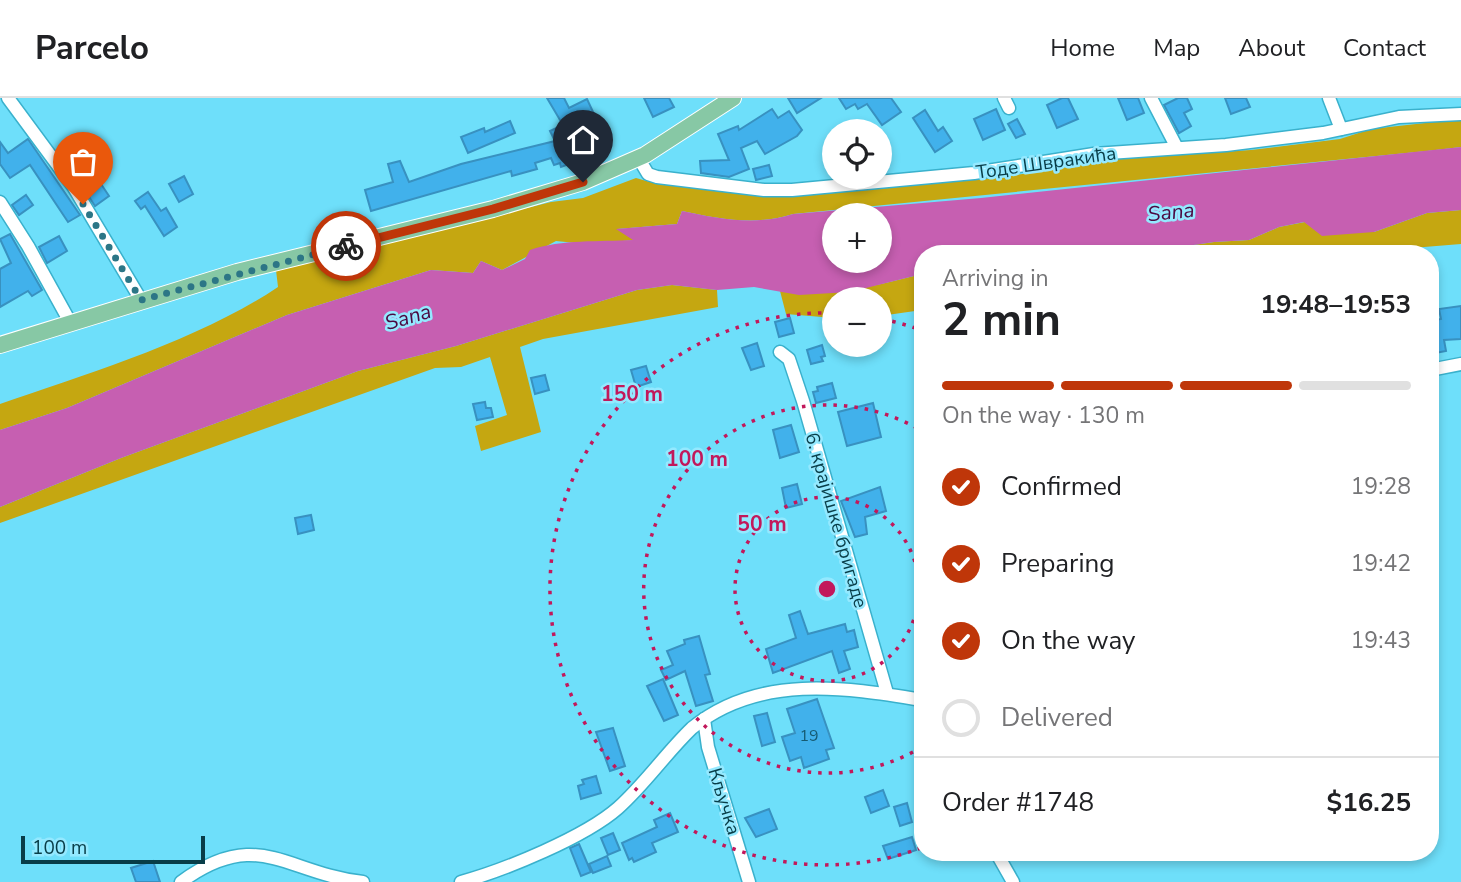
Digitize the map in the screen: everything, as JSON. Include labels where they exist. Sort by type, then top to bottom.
[{"type":"main road","points":[[0,345],[141,300],[583,182],[639,159],[700,123],[733,98]]},
{"type":"street","points":[[8,98],[73,186],[141,300]]},
{"type":"street","points":[[1152,98],[1177,148]]},
{"type":"street","points":[[1329,98],[1341,129]]},
{"type":"street","name":"Тоде Швракића","points":[[639,159],[648,174],[657,177],[764,190],[792,190],[974,173],[1094,154],[1177,148],[1341,129],[1399,117],[1461,114]]},
{"type":"street","points":[[0,202],[70,322]]},
{"type":"street","name":"6. крајишке бригаде","points":[[780,352],[789,359],[803,401],[887,693]]},
{"type":"street","points":[[1439,368],[1461,364]]},
{"type":"street","points":[[461,882],[551,846],[608,815],[627,800],[669,750],[704,719],[743,698],[783,689],[836,688],[914,698]]},
{"type":"street","name":"Кључка","points":[[704,719],[708,747],[749,882]]},
{"type":"street","points":[[181,882],[208,864],[249,853],[334,878],[363,882]]},
{"type":"street","points":[[1001,861],[1013,882]]},
{"type":"shaded area","points":[[1461,119],[1461,147],[892,204],[822,203],[822,211],[765,220],[724,219],[682,211],[677,224],[617,229],[635,240],[586,244],[556,241],[502,270],[481,261],[473,273],[431,270],[287,315],[67,408],[0,430],[0,404],[143,354],[214,323],[278,287],[276,270],[551,202],[583,198],[636,178],[650,182],[660,178],[799,191],[892,189],[1003,177],[1125,158],[1251,150],[1340,139],[1371,129]]},
{"type":"shaded area","points":[[1461,210],[1461,244],[1194,245],[1249,240],[1279,227],[1305,222],[1374,232],[1427,213]]},
{"type":"shaded area","points":[[914,276],[914,311],[892,314],[892,287],[863,287]]},
{"type":"shaded area","points":[[672,285],[717,290],[718,307],[543,339],[520,347],[541,432],[481,451],[475,426],[507,415],[490,357],[461,367],[435,368],[0,523],[0,507],[121,458],[358,371],[456,346],[637,290]]},
{"type":"shaded area","points":[[780,291],[822,293],[822,317],[786,314]]},
{"type":"water","name":"Sana","points":[[1461,147],[1461,210],[1427,213],[1374,232],[1322,236],[1304,222],[1279,227],[1249,240],[1194,245],[914,245],[914,276],[870,287],[822,287],[822,294],[799,295],[754,287],[717,290],[672,285],[637,290],[456,346],[358,371],[121,458],[0,507],[0,430],[67,408],[287,315],[431,270],[473,273],[481,261],[502,270],[525,259],[530,250],[542,246],[633,240],[616,229],[677,224],[682,211],[724,219],[779,218],[822,212],[822,273],[892,273],[892,206]]},
{"type":"building","points":[[547,98],[564,98],[569,108],[587,99],[594,114],[587,117],[599,142],[572,155],[575,162],[561,167],[560,163],[554,165],[551,158],[535,163],[537,169],[512,176],[511,171],[371,211],[365,190],[393,182],[388,164],[400,161],[409,182],[461,164],[555,141],[550,131],[563,125]]},
{"type":"building","points":[[644,98],[669,98],[674,107],[653,117]]},
{"type":"building","points":[[788,98],[821,98],[797,113]]},
{"type":"building","points":[[839,98],[891,98],[901,112],[891,119],[878,119],[867,104],[858,109],[855,104],[846,109]]},
{"type":"building","points":[[1068,98],[1078,119],[1057,128],[1047,105]]},
{"type":"building","points":[[1118,98],[1138,98],[1144,113],[1127,120]]},
{"type":"building","points":[[1178,98],[1187,98],[1192,109],[1184,113],[1191,126],[1179,133],[1164,105]]},
{"type":"building","points":[[1225,98],[1246,98],[1250,107],[1231,114]]},
{"type":"building","points":[[772,109],[778,118],[789,111],[802,130],[797,136],[765,154],[757,141],[741,148],[749,169],[729,177],[701,173],[700,161],[729,160],[718,134],[738,126],[739,130]]},
{"type":"building","points":[[996,109],[1005,130],[983,140],[974,119]]},
{"type":"building","points":[[925,110],[938,131],[943,127],[952,141],[935,152],[913,118]]},
{"type":"building","points":[[1017,119],[1025,134],[1016,138],[1008,124]]},
{"type":"building","points":[[510,121],[515,133],[468,153],[461,137],[484,128],[485,132]]},
{"type":"building","points":[[28,139],[80,215],[68,222],[30,165],[10,178],[0,164],[0,142],[8,153]]},
{"type":"building","points":[[71,139],[109,196],[95,206],[68,164],[74,160],[63,144]]},
{"type":"building","points":[[769,165],[772,176],[756,180],[753,169]]},
{"type":"building","points":[[184,176],[193,194],[179,202],[169,184]]},
{"type":"building","points":[[148,192],[161,211],[166,208],[177,227],[164,236],[145,206],[141,209],[135,201]]},
{"type":"building","points":[[26,195],[33,205],[19,215],[12,205]]},
{"type":"building","points":[[10,234],[42,290],[32,296],[28,291],[0,307],[0,269],[11,263],[0,239]]},
{"type":"building","points":[[59,236],[67,251],[47,263],[39,247]]},
{"type":"building","points":[[1461,306],[1461,339],[1444,340],[1446,351],[1439,352],[1441,319],[1439,309]]},
{"type":"building","points":[[790,318],[794,333],[779,337],[775,322]]},
{"type":"building","points":[[757,343],[764,366],[751,370],[742,348]]},
{"type":"building","points":[[822,345],[823,361],[811,364],[807,350]]},
{"type":"building","points":[[646,366],[651,382],[636,387],[631,370]]},
{"type":"building","points":[[545,375],[549,390],[535,394],[531,378]]},
{"type":"building","points":[[832,383],[836,398],[816,403],[813,392],[818,391],[817,387]]},
{"type":"building","points":[[485,402],[486,408],[491,408],[493,417],[477,420],[473,404]]},
{"type":"building","points":[[873,403],[881,437],[847,446],[838,412]]},
{"type":"building","points":[[791,425],[799,452],[780,458],[773,430]]},
{"type":"building","points":[[797,484],[802,504],[786,508],[782,488]]},
{"type":"building","points":[[880,487],[886,511],[865,517],[867,534],[855,537],[841,501]]},
{"type":"building","points":[[311,515],[314,530],[298,534],[295,518]]},
{"type":"building","points":[[800,611],[808,634],[845,624],[847,632],[854,630],[858,647],[844,651],[850,669],[839,673],[832,651],[773,673],[766,649],[796,638],[789,615]]},
{"type":"building","points":[[699,636],[710,674],[705,675],[713,701],[696,706],[685,671],[666,680],[661,670],[673,665],[667,651],[685,644],[684,640]]},
{"type":"building","points":[[663,679],[678,715],[664,721],[647,686]]},
{"type":"building","points":[[817,699],[834,748],[826,750],[829,759],[804,768],[801,757],[790,761],[782,737],[795,733],[787,709]]},
{"type":"building","points":[[767,713],[775,742],[762,746],[754,716]]},
{"type":"building","points":[[613,728],[625,766],[610,771],[596,732]]},
{"type":"building","points":[[596,776],[601,793],[581,799],[578,786],[584,784],[582,780]]},
{"type":"building","points":[[883,790],[889,806],[871,813],[865,797]]},
{"type":"building","points":[[907,803],[912,822],[900,826],[894,807]]},
{"type":"building","points":[[769,809],[777,829],[756,837],[745,818]]},
{"type":"building","points":[[670,813],[678,832],[652,843],[656,852],[634,862],[632,858],[629,860],[622,843],[657,827],[654,820]]},
{"type":"building","points":[[613,833],[620,850],[608,855],[601,838]]},
{"type":"building","points":[[912,837],[914,851],[888,859],[883,846]]},
{"type":"building","points":[[579,844],[591,872],[581,876],[570,848]]},
{"type":"building","points":[[607,856],[611,866],[593,873],[589,864]]},
{"type":"building","points":[[153,861],[160,882],[136,882],[131,868]]},
{"type":"way so far","points":[[83,204],[141,300],[237,272],[346,246]]},
{"type":"route","points":[[346,246],[493,209],[583,182]]}]
